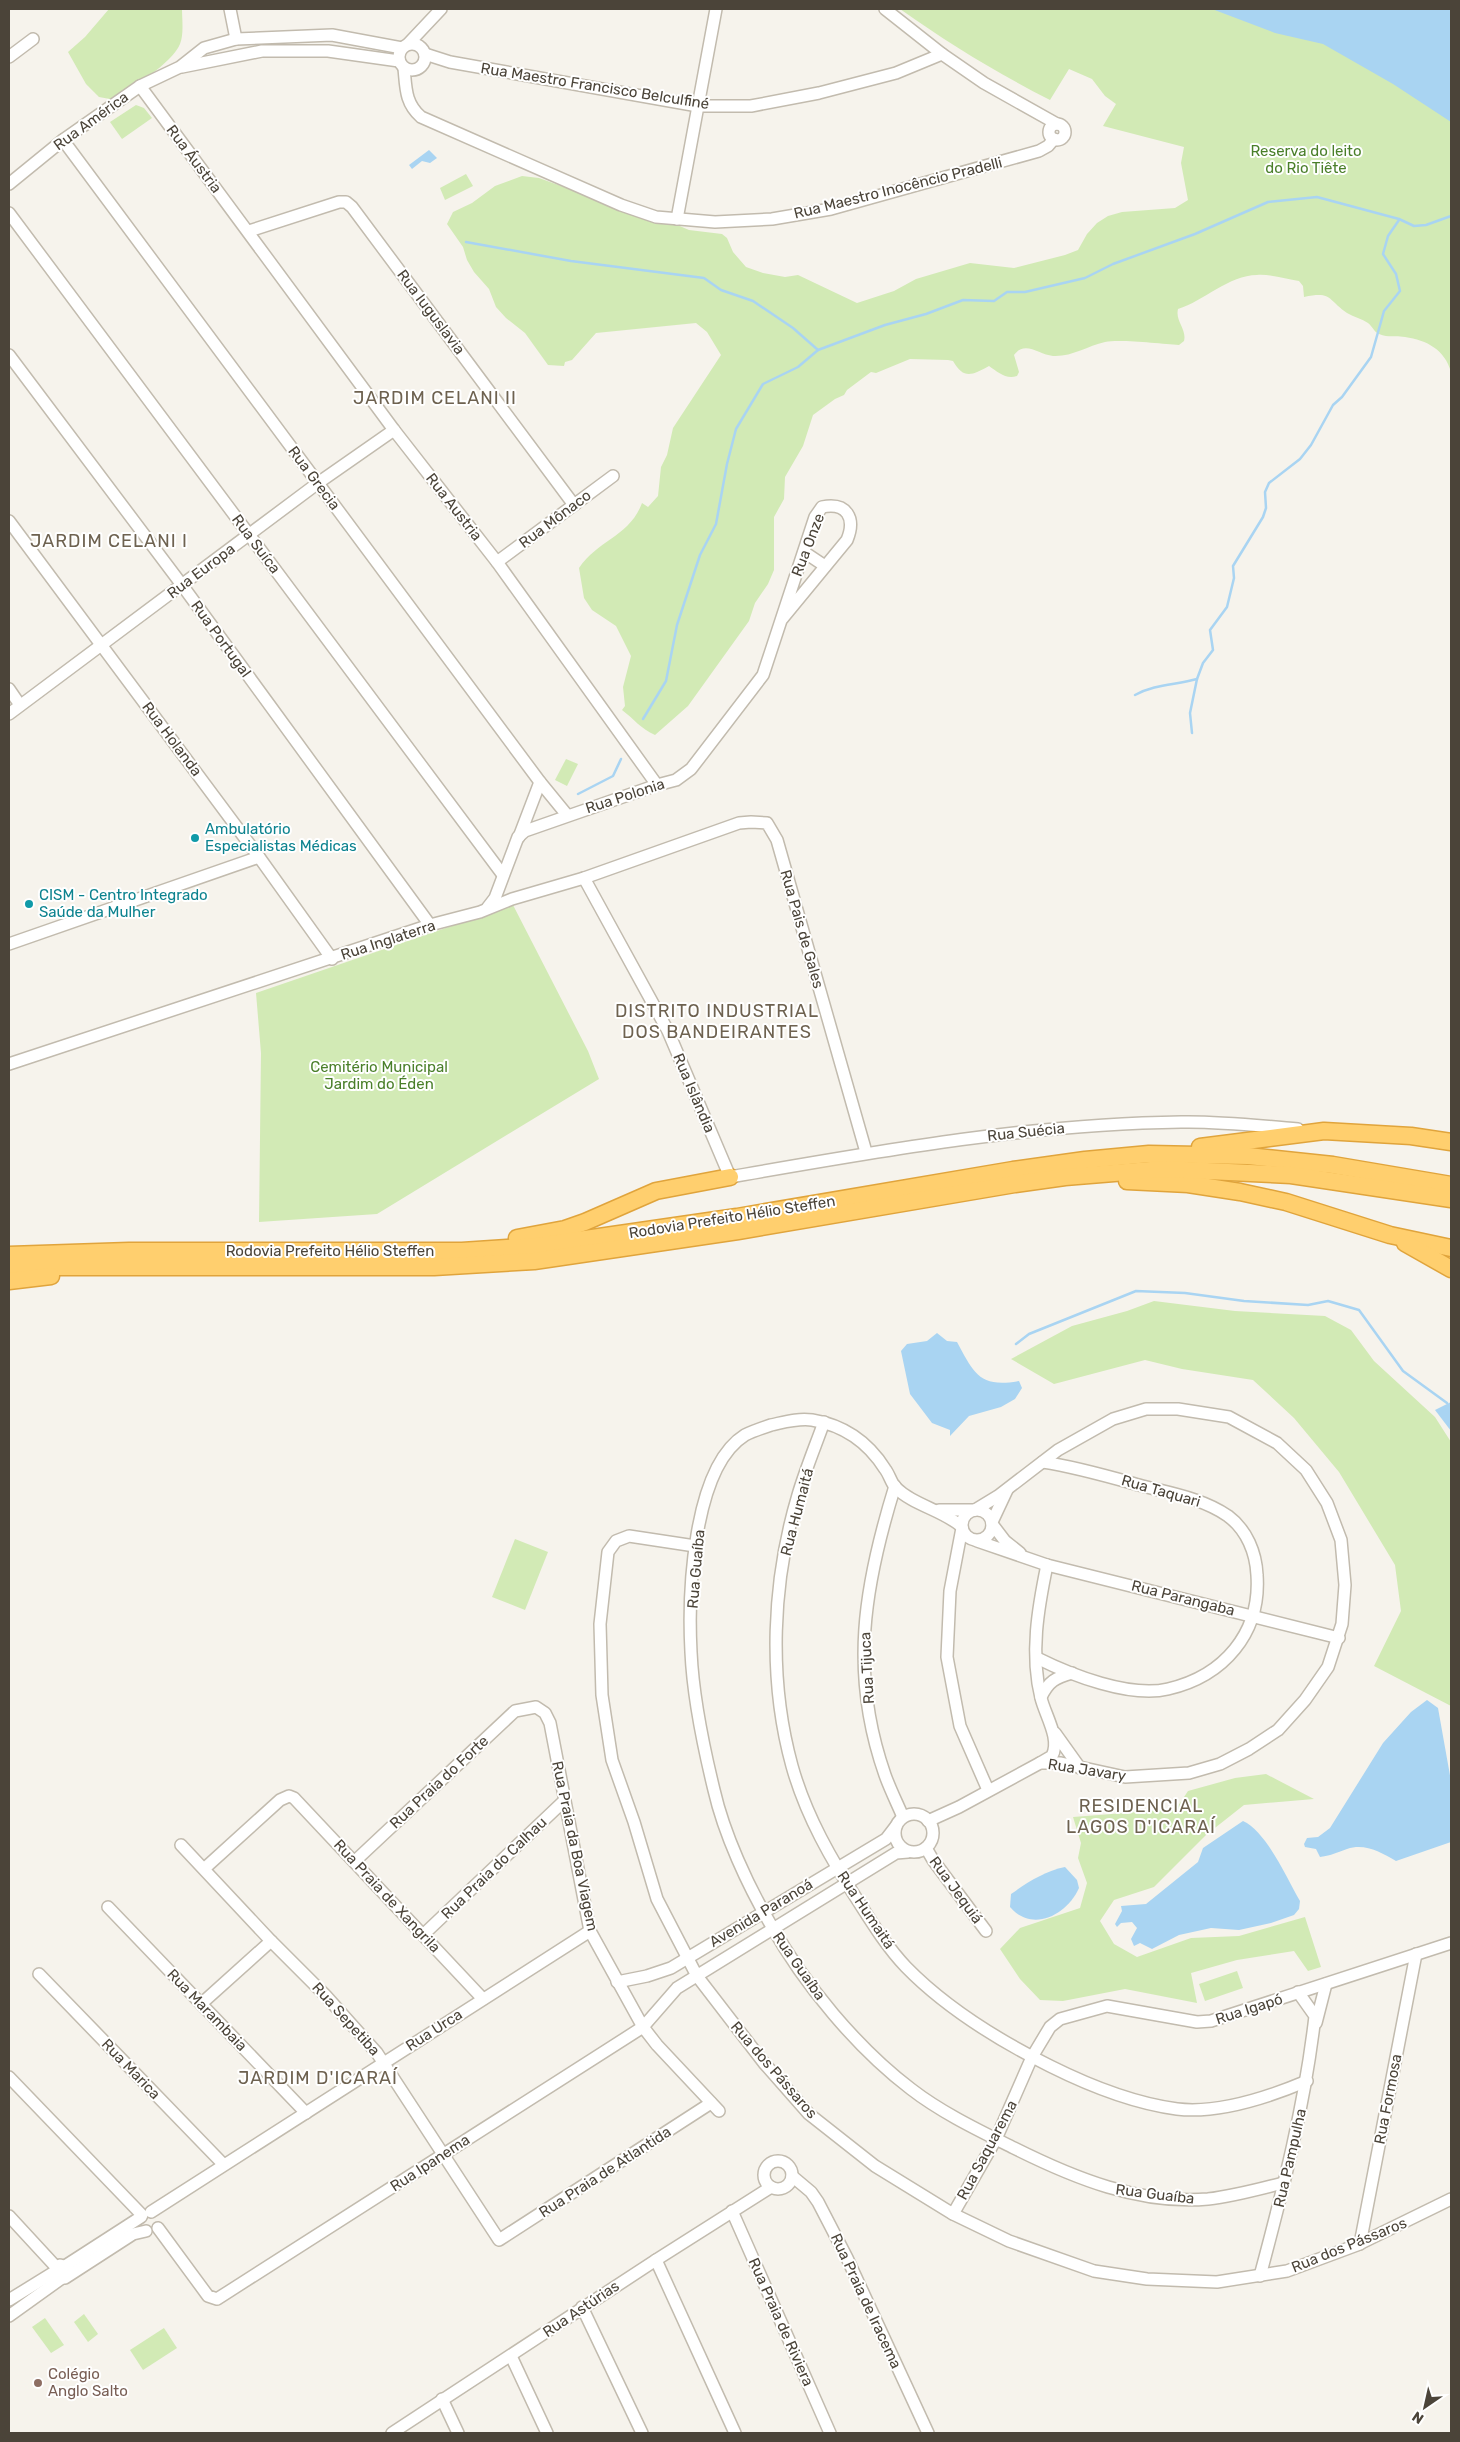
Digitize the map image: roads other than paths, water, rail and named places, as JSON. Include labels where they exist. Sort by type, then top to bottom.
[{"type":"highway","points":[[1149,1154],[1324,1132],[1393,1135],[1451,1142]]},
{"type":"highway","name":"Rodovia Prefeito Hélio Steffen","points":[[9,1255],[129,1251],[462,1251],[537,1246],[640,1232],[1013,1170],[1085,1160],[1149,1154],[1248,1156],[1334,1166],[1451,1185]]},
{"type":"highway","name":"Rodovia Prefeito Hélio Steffen","points":[[9,1267],[434,1266],[533,1261],[645,1246],[1065,1177],[1163,1169],[1292,1175],[1451,1199]]},
{"type":"highway","points":[[462,1251],[486,1242],[564,1229],[606,1214],[656,1191],[730,1177]]},
{"type":"highway","points":[[1065,1177],[1188,1184],[1240,1192],[1286,1202],[1390,1235],[1451,1248]]},
{"type":"highway","points":[[1390,1235],[1451,1268]]},
{"type":"highway","points":[[9,1281],[155,1266]]},
{"type":"street","points":[[230,9],[236,39]]},
{"type":"street","points":[[406,98],[402,65],[405,46],[441,9]]},
{"type":"street","points":[[677,219],[716,9]]},
{"type":"street","points":[[885,9],[942,54]]},
{"type":"street","points":[[406,98],[422,59],[425,37],[431,20]]},
{"type":"street","points":[[180,67],[204,48],[236,39],[332,35],[405,46],[417,44],[422,59]]},
{"type":"street","points":[[9,57],[33,39]]},
{"type":"street","points":[[180,67],[262,51],[328,51],[402,65],[422,59]]},
{"type":"street","name":"Rua Maestro Francisco Belculfiné","points":[[422,59],[450,62],[698,106],[752,106],[819,93],[896,72],[942,54]]},
{"type":"street","name":"Rua Maestro Inocêncio Pradelli","points":[[406,98],[414,111],[421,117],[621,205],[656,216],[677,219],[715,222],[772,219],[831,209],[1039,151],[1048,146],[1054,139],[1061,138],[1064,134],[1063,127],[984,83],[942,54]]},
{"type":"street","name":"Rua América","points":[[9,184],[63,140],[140,86],[180,67]]},
{"type":"street","name":"Rua Áustria","points":[[140,86],[249,231]]},
{"type":"street","name":"Rua Grecia","points":[[63,140],[540,782],[567,815]]},
{"type":"street","name":"Rua Iuguslavia","points":[[249,231],[339,202],[346,202],[352,207],[574,505]]},
{"type":"street","name":"Rua Suíca","points":[[9,213],[503,875]]},
{"type":"street","name":"Rua Austria","points":[[249,231],[394,430],[497,562],[657,784]]},
{"type":"street","name":"Rua Portugal","points":[[9,355],[182,585],[430,925]]},
{"type":"street","name":"Rua Europa","points":[[9,714],[318,483],[394,430]]},
{"type":"street","name":"Rua Mônaco","points":[[497,562],[613,476]]},
{"type":"street","name":"Rua Onze","points":[[763,675],[815,517],[822,507],[832,505],[842,508],[850,517],[852,527],[847,540],[782,619]]},
{"type":"street","name":"Rua Holanda","points":[[9,521],[260,856],[332,959]]},
{"type":"street","points":[[804,552],[825,566]]},
{"type":"street","name":"Rua Polonia","points":[[518,837],[532,828],[567,815],[657,784],[676,780],[692,769],[763,675]]},
{"type":"street","points":[[9,689],[20,705]]},
{"type":"street","points":[[488,907],[495,898],[540,782]]},
{"type":"street","name":"Rua Inglaterra","points":[[9,1064],[332,959],[430,925],[480,912],[488,907],[584,878],[739,823],[767,823]]},
{"type":"street","name":"Rua Pais de Gales","points":[[767,823],[777,840],[866,1152]]},
{"type":"street","points":[[9,944],[260,856]]},
{"type":"street","name":"Rua Islândia","points":[[584,878],[668,1031],[730,1177]]},
{"type":"street","name":"Rua Suécia","points":[[730,1177],[866,1152],[997,1134],[1110,1124],[1183,1121],[1324,1132]]},
{"type":"street","name":"Rua Javary","points":[[931,1826],[988,1790],[1040,1762],[1061,1763],[1126,1778],[1159,1777],[1189,1773],[1220,1764],[1250,1749],[1278,1730],[1305,1700],[1328,1667],[1339,1638],[1345,1585],[1341,1540],[1327,1503],[1306,1470],[1277,1443],[1229,1417],[1178,1409],[1146,1409],[1113,1419],[1058,1450],[1008,1488],[975,1510]]},
{"type":"street","name":"Rua Guaíba","points":[[824,1422],[808,1419],[790,1420],[760,1428],[743,1436],[728,1452],[714,1474],[704,1504],[695,1546],[691,1652],[700,1724],[715,1794],[734,1848],[773,1929],[822,2001],[889,2071],[912,2090],[996,2139],[1047,2164],[1112,2190],[1171,2199],[1207,2199],[1283,2183]]},
{"type":"street","points":[[824,1422],[840,1428],[862,1442],[884,1467],[895,1486],[917,1501],[937,1510],[962,1527],[966,1536],[975,1540]]},
{"type":"street","name":"Rua Humaitá","points":[[824,1422],[798,1495],[785,1551],[776,1621],[780,1696],[792,1765],[810,1816],[836,1868],[879,1933],[906,1966],[938,1996],[991,2035],[1090,2086],[1178,2109],[1223,2106],[1272,2095],[1307,2081]]},
{"type":"street","name":"Rua Taquari","points":[[1037,1658],[1072,1673],[1138,1691],[1167,1690],[1203,1676],[1224,1662],[1243,1639],[1254,1616],[1258,1586],[1256,1560],[1247,1537],[1229,1517],[1203,1502],[1067,1466],[1043,1462]]},
{"type":"street","name":"Rua Tijuca","points":[[895,1486],[882,1524],[868,1588],[862,1640],[866,1693],[872,1729],[885,1775],[903,1817]]},
{"type":"street","points":[[952,1572],[962,1551],[975,1540],[986,1538],[1008,1488]]},
{"type":"street","points":[[937,1510],[975,1510],[986,1513],[1005,1541],[1028,1560]]},
{"type":"street","points":[[975,1510],[965,1516],[952,1572],[947,1657],[960,1726],[988,1790]]},
{"type":"street","name":"Rua dos Pássaros","points":[[695,1546],[629,1536],[616,1541],[608,1552],[600,1624],[602,1695],[612,1760],[634,1822],[656,1899],[687,1957],[698,1976],[764,2063],[809,2114],[875,2166],[953,2214],[1009,2241],[1094,2271],[1147,2279],[1217,2282],[1287,2271],[1360,2244],[1451,2198]]},
{"type":"street","name":"Rua Parangaba","points":[[975,1540],[1028,1560],[1339,1638]]},
{"type":"street","points":[[1040,1762],[1052,1756],[1054,1752],[1050,1725],[1041,1697],[1037,1658],[1038,1608],[1047,1565]]},
{"type":"street","points":[[1041,1697],[1046,1685],[1053,1678],[1072,1673]]},
{"type":"street","name":"Rua Praia da Boa Viagem","points":[[525,1707],[536,1707],[545,1713],[550,1723],[590,1931],[643,2027],[715,2107]]},
{"type":"street","name":"Rua Praia do Forte","points":[[355,1861],[505,1720],[516,1711],[525,1707]]},
{"type":"street","points":[[1050,1725],[1080,1768]]},
{"type":"street","name":"Rua Praia de Xangrila","points":[[205,1868],[280,1800],[289,1796],[299,1802],[483,1999]]},
{"type":"street","name":"Rua Praia do Calhau","points":[[423,1935],[565,1800]]},
{"type":"street","points":[[915,1814],[931,1826],[930,1842],[921,1851],[908,1852],[897,1844],[895,1838],[896,1826],[903,1817],[915,1814]]},
{"type":"street","name":"Avenida Paranoá","points":[[617,1982],[647,1976],[671,1968],[886,1839],[896,1826]]},
{"type":"street","name":"Rua Sepetiba","points":[[182,1845],[270,1941],[326,1996],[384,2062],[499,2240]]},
{"type":"street","name":"Rua Jequiá","points":[[926,1848],[986,1931]]},
{"type":"street","name":"Avenida Paranoá","points":[[643,2027],[677,1988],[896,1853],[908,1852]]},
{"type":"street","name":"Rua Marambaia","points":[[108,1907],[306,2113]]},
{"type":"street","name":"Rua Urca","points":[[9,2316],[61,2272],[145,2215],[590,1931]]},
{"type":"street","points":[[201,2004],[270,1941]]},
{"type":"street","name":"Rua Igapó","points":[[1032,2057],[1050,2027],[1060,2019],[1107,2006],[1210,2022],[1451,1943]]},
{"type":"street","name":"Rua Formosa","points":[[1360,2244],[1416,1954]]},
{"type":"street","name":"Rua Marica","points":[[39,1974],[223,2164]]},
{"type":"street","name":"Rua Pampulha","points":[[1312,2039],[1326,1984]]},
{"type":"street","name":"Rua Pampulha","points":[[1260,2276],[1307,2081],[1315,2016],[1298,1992]]},
{"type":"street","name":"Rua Ipanema","points":[[158,2228],[208,2296],[217,2299],[643,2027]]},
{"type":"street","name":"Rua Saquarema","points":[[953,2214],[996,2139],[1032,2057]]},
{"type":"street","points":[[9,2077],[145,2215],[158,2216],[160,2220],[158,2228],[151,2232],[146,2231],[140,2226],[145,2215]]},
{"type":"street","name":"Rua Praia de Atlantida","points":[[499,2240],[715,2107]]},
{"type":"street","points":[[784,2162],[789,2167],[792,2176],[784,2188],[771,2187],[763,2175],[769,2163],[784,2162]]},
{"type":"street","name":"Rua Praia de Iracema","points":[[792,2176],[810,2192],[830,2226],[927,2431]]},
{"type":"street","name":"Rua Astúrias","points":[[392,2433],[582,2307],[771,2187]]},
{"type":"street","name":"Rua Praia de Riviera","points":[[732,2210],[830,2433]]},
{"type":"street","points":[[9,2216],[61,2272]]},
{"type":"street","name":"Rua Urca","points":[[9,2300],[133,2234],[146,2231]]},
{"type":"street","points":[[656,2260],[735,2433]]},
{"type":"street","points":[[582,2307],[642,2433]]},
{"type":"street","points":[[510,2356],[547,2433]]},
{"type":"street","points":[[442,2399],[458,2433]]},
{"type":"street","points":[[914,2433],[927,2431]]},
{"type":"water","points":[[1212,9],[1451,9],[1451,122],[1393,84],[1323,44],[1275,33]]},
{"type":"water","points":[[429,150],[437,158],[430,163],[422,161],[412,169],[409,165]]},
{"type":"water","points":[[937,1333],[947,1341],[957,1342],[968,1362],[979,1376],[995,1382],[1019,1381],[1022,1388],[1015,1399],[1001,1407],[969,1416],[950,1436],[950,1430],[932,1423],[910,1394],[901,1351],[907,1344],[927,1341]]},
{"type":"water","points":[[1451,1402],[1451,1431],[1435,1410]]},
{"type":"water","points":[[1427,1700],[1438,1708],[1451,1781],[1451,1842],[1396,1861],[1378,1852],[1360,1847],[1320,1857],[1316,1849],[1305,1847],[1304,1844],[1307,1838],[1318,1837],[1330,1828],[1383,1743],[1411,1712]]},
{"type":"water","points":[[1243,1821],[1260,1835],[1283,1869],[1300,1901],[1299,1909],[1294,1915],[1271,1923],[1239,1930],[1211,1928],[1179,1935],[1152,1949],[1140,1943],[1134,1946],[1131,1939],[1137,1928],[1132,1922],[1121,1923],[1117,1927],[1115,1924],[1122,1911],[1121,1906],[1146,1904],[1198,1862],[1203,1848]]},
{"type":"water","points":[[1065,1867],[1077,1880],[1079,1888],[1073,1898],[1058,1913],[1038,1920],[1028,1919],[1019,1915],[1010,1907],[1011,1894],[1037,1877]]},
{"type":"waterway","points":[[643,719],[666,681],[677,625],[700,555],[716,524],[727,464],[736,429],[763,384],[798,367],[818,350],[885,325],[926,314],[963,300],[994,301],[1007,292],[1025,292],[1085,278],[1113,264],[1195,234],[1268,202],[1317,197],[1399,219],[1414,226],[1426,225],[1451,216]]},
{"type":"waterway","points":[[1135,695],[1158,687],[1197,679],[1203,663],[1213,650],[1210,630],[1227,607],[1234,578],[1233,566],[1263,517],[1266,508],[1265,492],[1269,483],[1300,459],[1311,445],[1333,405],[1342,397],[1371,357],[1384,311],[1400,291],[1396,274],[1383,254],[1388,236],[1399,220]]},
{"type":"waterway","points":[[466,242],[571,261],[704,278],[721,290],[753,301],[793,328],[818,350]]},
{"type":"waterway","points":[[1192,733],[1190,713],[1197,679]]},
{"type":"waterway","points":[[578,794],[613,776],[621,759]]},
{"type":"waterway","points":[[1016,1344],[1029,1334],[1136,1291],[1185,1293],[1244,1301],[1308,1305],[1328,1301],[1359,1310],[1403,1371],[1447,1403]]},
{"type":"place","name":"Ambulatório Especialistas Médicas","points":[[195,838]]},
{"type":"place","name":"CISM - Centro Integrado Saúde da Mulher","points":[[29,904]]},
{"type":"place","name":"Colégio Anglo Salto","points":[[38,2383]]},
{"type":"district","name":"JARDIM CELANI II","points":[[435,398]]},
{"type":"district","name":"JARDIM CELANI I","points":[[109,541]]},
{"type":"district","name":"DISTRITO INDUSTRIAL DOS BANDEIRANTES","points":[[717,1021]]},
{"type":"district","name":"RESIDENCIAL LAGOS D'ICARAÍ","points":[[1141,1816]]},
{"type":"district","name":"JARDIM D'ICARAÍ","points":[[318,2078]]},
{"type":"park label","name":"Reserva do leito do Rio Tiête","points":[[1306,160]]},
{"type":"park label","name":"Cemitério Municipal Jardim do Éden","points":[[379,1076]]}]
